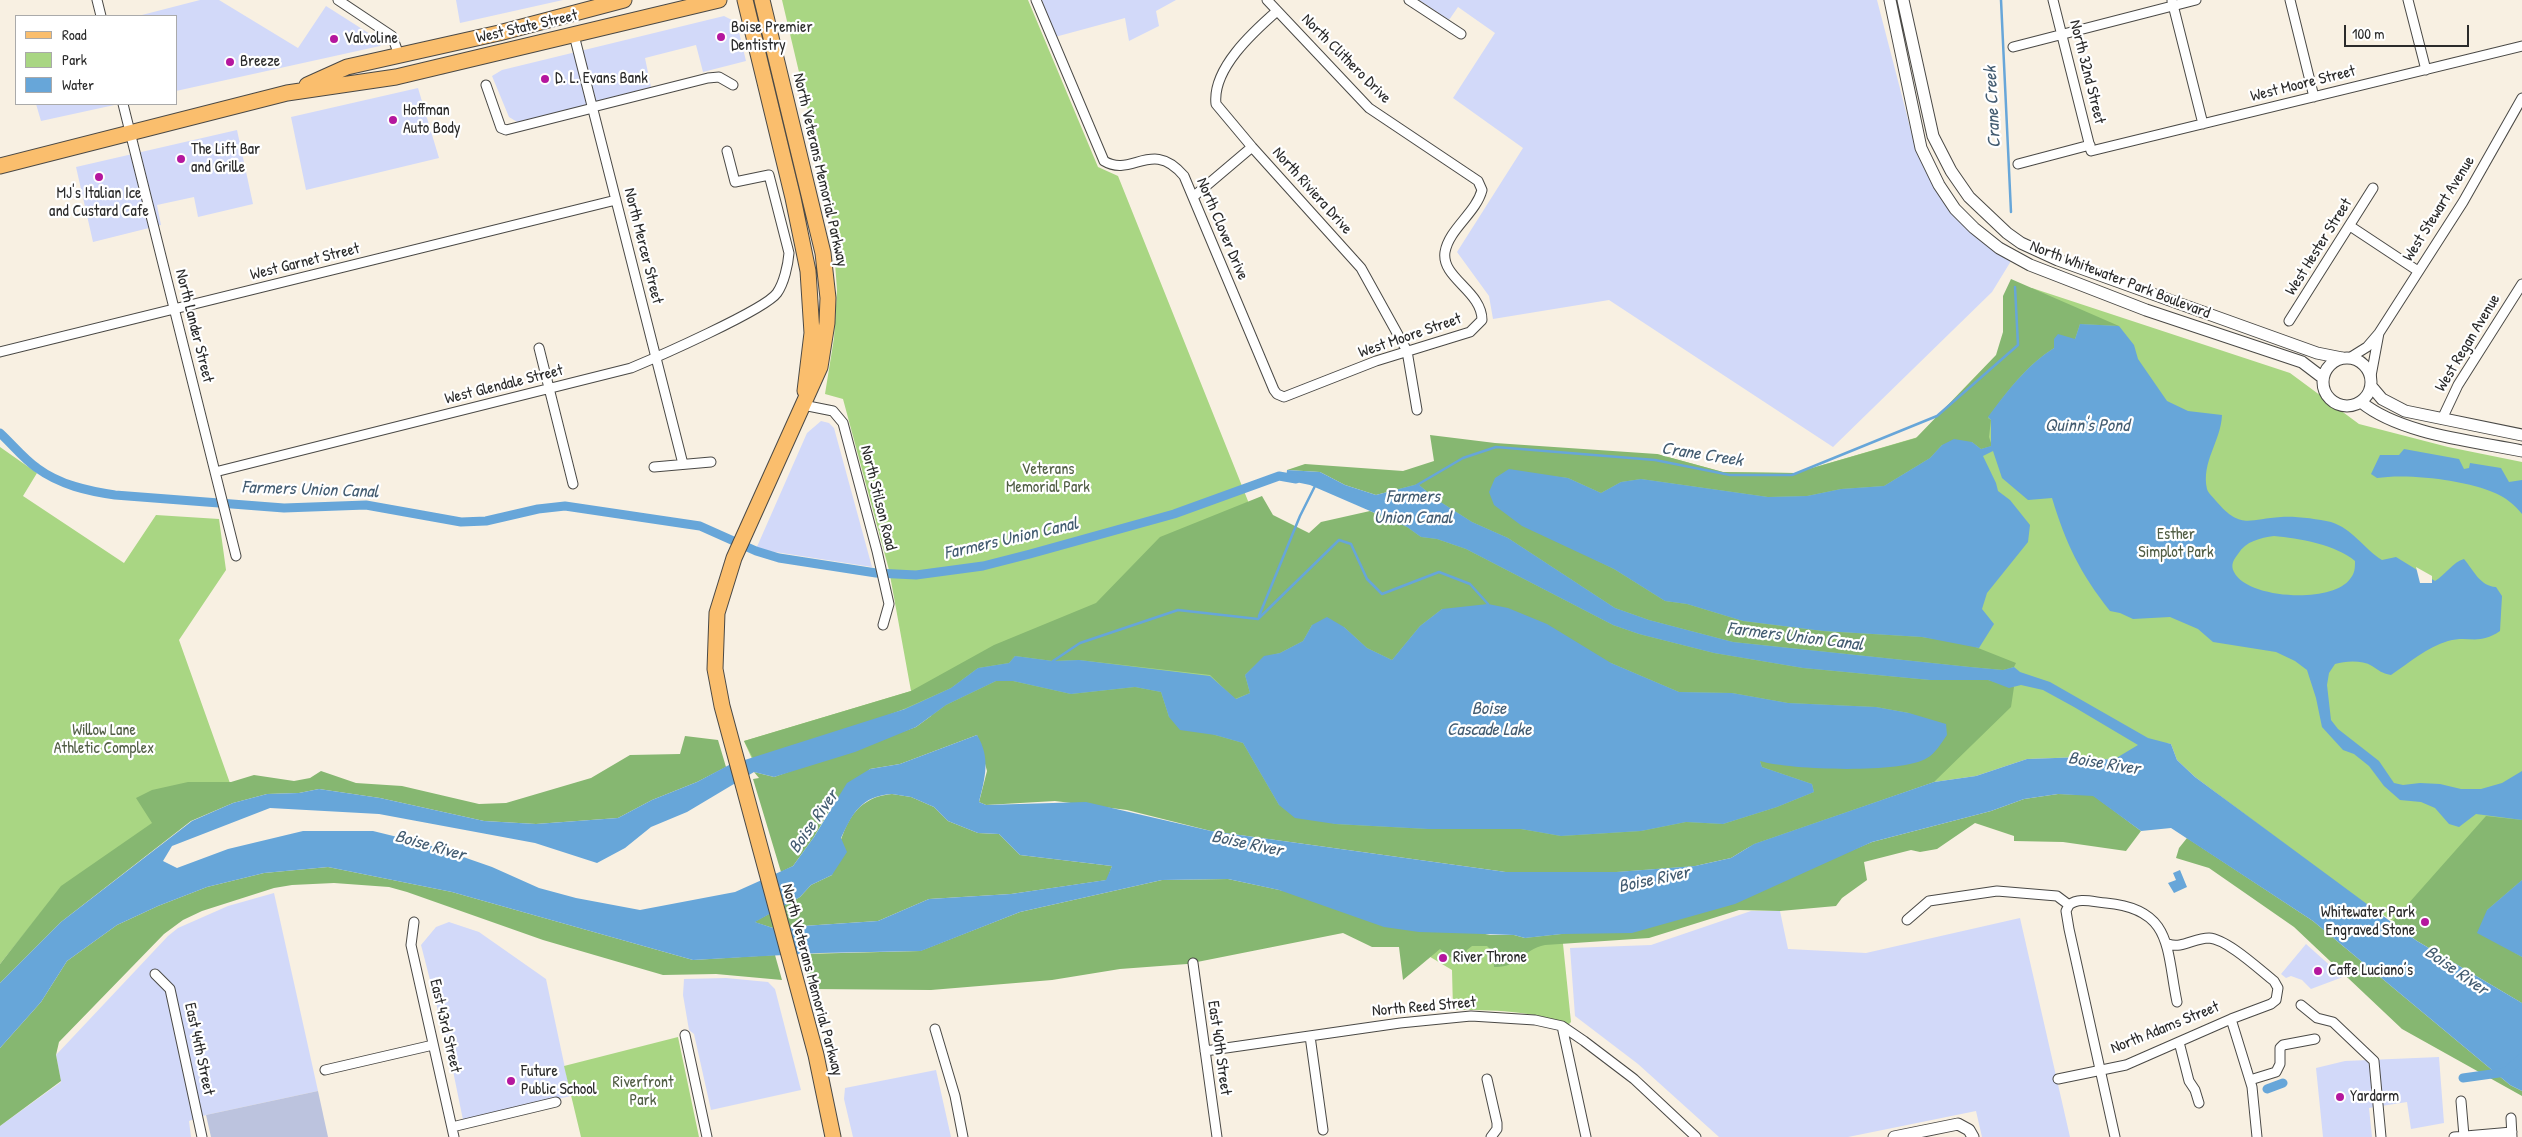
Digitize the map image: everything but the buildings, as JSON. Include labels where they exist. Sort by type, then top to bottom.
[{"type":"main road","name":"West State Street","points":[[288,93],[347,67],[499,33],[624,0]]},
{"type":"main road","name":"West State Street","points":[[0,166],[288,93],[396,77],[719,0]]},
{"type":"main road","name":"North Veterans Memorial Parkway","points":[[745,0],[793,198],[808,271],[812,333],[803,405]]},
{"type":"main road","name":"North Veterans Memorial Parkway","points":[[762,0],[818,228],[827,286],[824,350],[820,366],[734,558],[717,613],[715,669],[729,735],[816,1055],[834,1137]]},
{"type":"main road","name":"West State Street","points":[[460,61],[459,53],[486,43],[499,33]]},
{"type":"main road","name":"West State Street","points":[[346,84],[356,78],[395,67],[400,62],[399,55]]},
{"type":"street","points":[[97,0],[101,15]]},
{"type":"street","points":[[338,0],[392,36],[399,55]]},
{"type":"street","name":"North Clover Drive","points":[[1036,0],[1104,162],[1118,167],[1142,159],[1154,158],[1167,162],[1184,176],[1274,390],[1280,397]]},
{"type":"street","name":"North Clithero Drive","points":[[1267,0],[1369,108],[1478,181],[1482,186]]},
{"type":"street","points":[[1409,0],[1461,34]]},
{"type":"street","name":"North Whitewater Park Boulevard","points":[[1890,0],[1921,148],[1939,186],[1974,228],[1999,248],[2030,265],[2146,310],[2302,362],[2323,378]]},
{"type":"street","name":"North Whitewater Park Boulevard","points":[[1903,0],[1933,136],[1951,171],[1969,197],[2007,233],[2021,243],[2058,260],[2326,357],[2346,358]]},
{"type":"street","name":"North 32nd Street","points":[[2053,0],[2090,148]]},
{"type":"street","points":[[2013,46],[2172,3],[2196,0]]},
{"type":"street","points":[[2290,0],[2314,97]]},
{"type":"street","points":[[2408,0],[2426,70]]},
{"type":"street","points":[[2172,3],[2203,124]]},
{"type":"street","name":"North Riviera Drive","points":[[1277,11],[1238,50],[1218,85],[1215,95],[1216,104],[1221,112],[1361,268],[1407,351],[1417,410]]},
{"type":"street","name":"North Mercer Street","points":[[574,35],[684,464]]},
{"type":"street","name":"West Moore Street","points":[[2018,164],[2203,124],[2522,46]]},
{"type":"street","points":[[486,85],[501,128],[506,130],[708,78],[719,77],[733,85]]},
{"type":"street","name":"West Stewart Avenue","points":[[2346,358],[2367,347],[2379,333],[2463,202],[2521,101]]},
{"type":"street","name":"North Lander Street","points":[[123,105],[236,556]]},
{"type":"street","points":[[1193,198],[1252,147]]},
{"type":"street","name":"West Glendale Street","points":[[215,472],[550,390],[631,368],[656,358],[757,308],[777,293],[788,263],[789,253],[768,175],[735,182],[727,151]]},
{"type":"street","name":"West Moore Street","points":[[1280,397],[1290,396],[1407,351],[1470,332],[1482,320],[1479,303],[1450,270],[1444,258],[1447,245],[1481,194],[1482,186]]},
{"type":"street","name":"West Hester Street","points":[[2289,321],[2373,188]]},
{"type":"street","name":"West Garnet Street","points":[[0,352],[616,200]]},
{"type":"street","points":[[2350,226],[2418,271]]},
{"type":"street","name":"West Regan Avenue","points":[[2442,419],[2458,385],[2522,284]]},
{"type":"street","name":"West Stewart Avenue","points":[[2371,381],[2379,333]]},
{"type":"street","points":[[539,348],[573,484]]},
{"type":"street","points":[[2371,381],[2362,402],[2350,406],[2336,404],[2325,392],[2323,378],[2329,365],[2346,358],[2364,364],[2371,381],[2382,399],[2405,411],[2522,435]]},
{"type":"street","points":[[2362,402],[2373,411],[2402,424],[2522,451]]},
{"type":"street","name":"North Stilson Road","points":[[803,405],[833,411],[843,423],[889,604],[882,625]]},
{"type":"street","points":[[654,466],[712,462]]},
{"type":"street","points":[[1907,920],[1929,901],[1997,891],[2057,896],[2069,905]]},
{"type":"street","points":[[2115,1137],[2069,929],[2066,911],[2069,905],[2079,900],[2127,905],[2139,910],[2151,919],[2168,944],[2168,962],[2177,1002]]},
{"type":"street","name":"East 43rd Street","points":[[414,922],[411,945],[454,1137]]},
{"type":"street","name":"North Adams Street","points":[[2058,1078],[2126,1065],[2231,1019],[2271,1004],[2278,994],[2278,988],[2274,982],[2225,944],[2212,938],[2198,939],[2181,946],[2168,944]]},
{"type":"street","name":"East 40th Street","points":[[1193,963],[1217,1137]]},
{"type":"street","name":"East 44th Street","points":[[155,974],[170,989],[202,1137]]},
{"type":"street","points":[[2301,1005],[2316,1018],[2333,1022],[2374,1061],[2381,1137]]},
{"type":"street","name":"North Reed Street","points":[[1205,1051],[1400,1023],[1471,1016],[1535,1020],[1562,1026],[1634,1079],[1696,1137]]},
{"type":"street","points":[[2231,1019],[2250,1080],[2257,1137]]},
{"type":"street","points":[[1562,1026],[1586,1137]]},
{"type":"street","points":[[935,1029],[955,1096],[964,1137]]},
{"type":"street","points":[[684,1035],[707,1137]]},
{"type":"street","points":[[1310,1036],[1323,1130]]},
{"type":"street","points":[[2250,1080],[2276,1072],[2280,1064],[2280,1048],[2283,1045],[2315,1039]]},
{"type":"street","points":[[2179,1042],[2189,1081],[2200,1103]]},
{"type":"street","points":[[325,1070],[433,1044]]},
{"type":"street","points":[[1487,1079],[1497,1123],[1497,1128],[1491,1137]]},
{"type":"street","points":[[452,1127],[556,1102]]},
{"type":"street","points":[[2461,1102],[2464,1136]]},
{"type":"street","points":[[2454,1137],[2512,1135],[2511,1118]]},
{"type":"street","points":[[1894,1137],[1949,1125],[1965,1126],[1973,1137]]},
{"type":"shaded area","points":[[200,0],[219,0],[298,48],[326,6],[370,34],[376,35],[384,42],[380,46],[178,91],[178,15],[142,15]]},
{"type":"shaded area","points":[[456,0],[563,0],[460,23]]},
{"type":"shaded area","points":[[1042,0],[1176,0],[1156,11],[1159,26],[1129,41],[1125,18],[1055,37]]},
{"type":"shaded area","points":[[1419,0],[1877,0],[1917,154],[1949,209],[1980,240],[2011,261],[1992,292],[1833,447],[1609,300],[1493,319],[1489,296],[1457,252],[1523,148],[1453,98],[1495,33],[1458,7],[1449,20]]},
{"type":"shaded area","points":[[724,16],[734,21],[738,28],[746,61],[703,72],[696,45],[645,58],[651,87],[519,123],[509,117],[492,76],[502,70]]},
{"type":"shaded area","points":[[418,88],[439,158],[306,190],[291,117]]},
{"type":"shaded area","points":[[36,105],[114,105],[41,121]]},
{"type":"shaded area","points":[[237,130],[253,204],[198,217],[194,197],[157,205],[161,225],[93,242],[76,167]]},
{"type":"shaded area","points":[[821,421],[829,423],[834,428],[872,567],[756,549],[807,433]]},
{"type":"shaded area","points":[[274,893],[318,1091],[206,1115],[189,1121],[191,1137],[0,1137],[0,1126],[61,1082],[56,1055],[168,936],[178,928],[228,906]]},
{"type":"shaded area","points":[[1751,911],[1780,911],[1788,949],[1866,953],[2020,918],[2070,1137],[1982,1137],[1976,1111],[1848,1137],[1719,1137],[1638,1064],[1575,1016],[1570,948],[1651,945]]},
{"type":"shaded area","points":[[449,922],[479,932],[546,979],[571,1096],[463,1120],[451,1061],[421,945],[436,927]]},
{"type":"shaded area","points":[[2306,944],[2343,977],[2311,989],[2302,980],[2291,976],[2286,978],[2281,974]]},
{"type":"shaded area","points":[[726,978],[768,982],[775,989],[801,1090],[711,1110],[694,1034],[689,1030],[683,995],[684,979]]},
{"type":"shaded area","points":[[2439,1057],[2444,1123],[2411,1129],[2407,1102],[2369,1108],[2372,1137],[2323,1137],[2316,1068],[2345,1061]]},
{"type":"shaded area","points":[[936,1070],[951,1137],[853,1137],[844,1099],[845,1088]]},
{"type":"shaded area","points":[[318,1091],[328,1137],[211,1137],[206,1115]]},
{"type":"green space","points":[[782,0],[1028,0],[1098,167],[1118,176],[1298,626],[1403,471],[1657,454],[1723,472],[1795,473],[1942,430],[2024,340],[2032,288],[2290,373],[2359,424],[2448,447],[2522,462],[2522,1003],[2358,899],[2195,777],[2177,760],[2171,744],[2158,742],[2147,743],[2113,760],[2083,757],[2027,759],[1976,776],[1934,782],[1695,866],[1616,872],[1506,872],[905,709],[752,759],[744,741],[911,691],[889,570],[843,399],[825,394],[834,338],[837,290],[831,208]]},
{"type":"green space","points":[[2011,279],[2119,326],[2080,324],[2075,339],[2054,339],[2054,348],[2035,362],[2018,379],[1988,418],[1991,420],[1989,437],[1992,446],[1981,449],[1972,442],[1942,445],[1930,458],[1884,486],[1841,489],[1807,496],[1768,497],[1641,479],[1621,482],[1601,493],[1568,478],[1541,475],[1572,548],[1614,569],[1665,601],[1687,604],[1743,621],[1823,631],[1922,637],[1968,644],[2016,663],[2014,667],[2003,670],[1733,642],[1649,620],[1615,608],[1508,538],[1472,522],[1436,499],[1418,484],[1376,495],[1345,485],[1320,472],[1287,470],[1305,464],[1403,471],[1434,461],[1430,435],[1495,443],[1657,454],[1723,472],[1795,473],[1916,438],[1996,355],[2003,332],[2003,296]]},
{"type":"green space","name":"Willow Lane Athletic Complex","points":[[0,447],[37,473],[23,496],[124,563],[156,515],[219,519],[226,570],[179,640],[231,786],[60,889],[0,964]]},
{"type":"green space","points":[[1262,496],[1273,515],[1309,533],[1321,522],[1370,511],[1407,527],[1421,537],[1437,539],[1466,549],[1613,625],[1639,634],[1714,653],[1803,668],[1930,680],[1988,680],[2014,687],[2011,707],[1934,782],[1754,844],[1731,858],[1695,866],[1616,872],[1506,872],[1211,831],[1127,810],[1055,801],[986,805],[979,802],[987,771],[977,735],[900,764],[870,769],[832,806],[814,837],[793,866],[781,872],[753,779],[759,778],[754,772],[774,777],[916,727],[946,705],[996,681],[1013,681],[1071,694],[1135,687],[1161,692],[1169,717],[1215,735],[1243,743],[1279,805],[1335,824],[1428,829],[1521,829],[1561,836],[1641,831],[1686,822],[1723,824],[1777,807],[1814,792],[1812,784],[1762,767],[1760,761],[1909,713],[1876,707],[1788,703],[1732,693],[1679,692],[1611,663],[1442,609],[1420,626],[1392,660],[1367,648],[1344,627],[1312,625],[1303,641],[1280,653],[1264,657],[1245,675],[1250,693],[1235,699],[1210,675],[1079,660],[1053,661],[1015,656],[1009,663],[978,668],[951,688],[904,709],[757,766],[744,741],[911,691],[994,645],[1096,603],[1160,537]]},
{"type":"green space","points":[[685,736],[718,740],[726,767],[697,782],[652,800],[618,818],[536,824],[484,821],[380,798],[319,789],[299,793],[267,794],[233,803],[191,821],[61,922],[0,983],[0,964],[61,886],[152,823],[136,798],[152,790],[188,782],[231,782],[254,775],[294,781],[310,778],[321,771],[356,783],[402,786],[479,804],[506,803],[591,778],[630,755],[680,754]]},
{"type":"green space","points":[[892,794],[911,797],[934,807],[948,821],[978,833],[999,834],[1020,855],[1112,866],[1107,880],[1011,894],[929,899],[878,921],[773,928],[754,922],[800,897],[811,885],[832,875],[843,834],[856,812],[865,803],[877,797]]},
{"type":"green space","points":[[2058,794],[2093,795],[2141,831],[2126,851],[2063,842],[2014,841],[2014,836],[1975,823],[1937,849],[1920,852],[1911,850],[1864,862],[1867,880],[1842,898],[1836,906],[1780,911],[1739,910],[1649,938],[1545,945],[1537,947],[1515,962],[1502,967],[1494,967],[1493,952],[1487,946],[1472,946],[1467,950],[1464,960],[1450,957],[1440,949],[1403,980],[1399,947],[1372,947],[1343,933],[1187,964],[1120,969],[1052,980],[931,990],[811,989],[802,954],[920,951],[1020,912],[1162,880],[1228,879],[1490,935],[1514,935],[1525,938],[1562,934],[1826,861],[1872,842],[1991,811],[2024,799]]},
{"type":"green space","points":[[2486,816],[2522,820],[2522,880],[2487,910],[2515,953],[2522,957],[2522,1003],[2417,941],[2392,922]]},
{"type":"green space","points":[[2187,838],[2313,921],[2510,1085],[2522,1091],[2522,1096],[2402,1029],[2294,927],[2209,868],[2176,858],[2179,848]]},
{"type":"green space","points":[[328,867],[452,892],[693,960],[775,955],[782,980],[716,974],[663,975],[543,940],[389,887],[334,883],[274,888],[202,911],[183,920],[164,934],[59,1042],[56,1055],[61,1081],[0,1126],[0,1048],[41,1002],[67,961],[117,925],[158,906],[207,887],[264,873]]},
{"type":"green space","points":[[1562,934],[1571,1022],[1568,1025],[1540,1016],[1526,1014],[1453,1010],[1452,970],[1417,949]]},
{"type":"green space","name":"Riverfront Park","points":[[678,1037],[699,1137],[581,1137],[564,1066]]},
{"type":"water","name":"Quinn's Pond","points":[[2080,324],[2119,326],[2134,345],[2138,359],[2167,401],[2188,411],[2222,415],[2206,479],[2208,492],[2232,516],[2246,521],[2287,517],[2331,522],[2346,529],[2382,560],[2396,557],[2435,581],[2456,563],[2464,559],[2481,581],[2496,587],[2502,596],[2500,631],[2486,638],[2455,639],[2440,644],[2425,651],[2391,675],[2359,662],[2335,664],[2329,673],[2327,685],[2331,720],[2338,729],[2379,761],[2394,783],[2403,785],[2420,783],[2440,784],[2461,789],[2481,789],[2502,783],[2522,771],[2522,820],[2476,814],[2459,827],[2449,824],[2435,808],[2421,802],[2400,800],[2384,786],[2369,766],[2354,754],[2343,750],[2322,727],[2316,698],[2307,670],[2295,661],[2276,652],[2213,642],[2198,629],[2170,617],[2133,619],[2110,611],[2082,571],[2063,530],[2052,498],[2028,500],[2002,478],[1993,451],[1983,456],[1998,491],[2010,500],[2030,525],[2028,542],[1987,593],[1982,609],[1994,624],[1979,648],[1922,637],[1823,631],[1743,621],[1687,604],[1665,601],[1614,569],[1522,526],[1494,505],[1489,492],[1495,478],[1509,469],[1568,478],[1601,493],[1621,482],[1641,479],[1768,497],[1807,496],[1841,489],[1884,486],[1930,458],[1942,445],[1954,439],[1972,442],[1981,449],[1991,446],[1991,420],[1988,417],[2002,398],[2026,370],[2054,348],[2054,339],[2058,334],[2075,339]],"holes":[[[2284,537],[2317,543],[2347,555],[2355,561],[2353,575],[2340,587],[2326,592],[2309,595],[2290,595],[2272,593],[2255,588],[2242,581],[2234,572],[2232,567],[2234,560],[2245,546],[2264,538]]]},
{"type":"water","points":[[2404,449],[2459,459],[2464,469],[2469,468],[2470,463],[2501,468],[2509,482],[2522,480],[2522,514],[2513,504],[2495,493],[2469,484],[2420,477],[2377,478],[2371,474],[2380,455],[2399,455]]},
{"type":"water","points":[[1287,470],[1320,472],[1345,485],[1376,495],[1418,484],[1436,499],[1472,522],[1508,538],[1615,608],[1649,620],[1733,642],[2003,670],[2014,667],[2020,672],[2050,682],[2148,738],[2171,744],[2177,760],[2195,777],[2417,941],[2522,1003],[2522,1091],[2510,1085],[2313,921],[2171,828],[2141,831],[2093,796],[2058,794],[2024,799],[1991,811],[1872,842],[1735,904],[1632,933],[1562,934],[1525,938],[1514,935],[1419,932],[1384,927],[1279,890],[1228,879],[1162,880],[1020,912],[921,951],[820,953],[693,960],[452,892],[328,867],[264,873],[207,887],[158,906],[117,925],[67,961],[41,1002],[0,1048],[0,983],[61,922],[192,821],[233,803],[267,794],[299,793],[319,789],[380,798],[484,821],[536,824],[618,818],[652,800],[697,782],[729,765],[905,709],[951,688],[978,668],[1009,663],[1015,656],[1053,661],[1079,660],[1210,676],[1236,699],[1250,693],[1245,675],[1264,656],[1280,653],[1303,641],[1312,625],[1327,617],[1344,627],[1367,648],[1392,660],[1420,626],[1442,609],[1488,604],[1508,608],[1547,624],[1611,663],[1679,692],[1732,693],[1788,703],[1876,707],[1909,713],[1946,724],[1947,735],[1936,751],[1927,758],[1914,763],[1894,766],[1845,769],[1795,767],[1760,761],[1762,767],[1812,784],[1814,792],[1777,807],[1723,824],[1686,822],[1641,831],[1561,836],[1521,829],[1428,829],[1335,824],[1295,818],[1279,805],[1243,743],[1215,735],[1180,730],[1169,717],[1161,692],[1135,687],[1071,694],[1013,681],[996,681],[946,705],[916,727],[855,752],[774,777],[754,772],[687,812],[651,827],[625,848],[597,863],[535,843],[379,814],[270,808],[172,846],[163,861],[177,868],[228,849],[303,831],[373,831],[426,844],[492,867],[539,888],[576,898],[640,910],[735,892],[793,866],[814,837],[847,783],[870,769],[900,764],[977,735],[984,752],[986,768],[979,802],[986,805],[1086,802],[1211,831],[1506,872],[1616,872],[1695,866],[1731,858],[1754,844],[1934,782],[1976,776],[2027,759],[2083,757],[2113,760],[2138,745],[2043,690],[2021,685],[2009,688],[1988,680],[1930,680],[1803,668],[1714,653],[1639,634],[1613,625],[1466,549],[1437,539],[1421,537],[1407,527],[1310,485],[1286,480]],"holes":[[[892,794],[911,797],[934,807],[948,821],[978,833],[999,834],[1020,855],[1112,866],[1106,880],[1011,894],[929,899],[878,921],[773,928],[755,922],[800,897],[811,885],[832,875],[847,852],[841,838],[854,814],[865,802],[881,795]]]},
{"type":"water","points":[[2180,870],[2187,887],[2174,893],[2168,883],[2176,880],[2173,873]]},
{"type":"water","points":[[2522,880],[2522,957],[2477,933],[2487,910]]},
{"type":"pier","points":[[2416,567],[2432,576],[2432,583],[2420,583]]},
{"type":"waterway","name":"Crane Creek","points":[[2001,0],[2011,212]]},
{"type":"waterway","name":"Crane Creek","points":[[1417,485],[1463,458],[1496,447],[1655,460],[1730,475],[1792,475],[1937,416],[2018,345],[2015,287]]},
{"type":"waterway","name":"Farmers Union Canal","points":[[0,433],[27,460],[55,479],[74,486],[115,495],[284,508],[366,505],[461,522],[486,521],[538,509],[565,506],[700,526],[756,551],[779,558],[876,573],[916,575],[983,566],[1174,514],[1279,476],[1296,479]]},
{"type":"waterway","points":[[1259,616],[1300,516],[1315,486]]},
{"type":"waterway","points":[[1053,661],[1080,643],[1178,610],[1258,619],[1339,540],[1351,544],[1367,579],[1382,594],[1439,572],[1470,584],[1488,604]]},
{"type":"waterway","points":[[2463,1078],[2506,1072],[2522,1058]]},
{"type":"waterway","points":[[2267,1089],[2283,1083]]},
{"type":"place","name":"Boise Premier Dentistry","points":[[721,37]]},
{"type":"place","name":"Valvoline","points":[[334,39]]},
{"type":"place","name":"Breeze","points":[[230,62]]},
{"type":"place","name":"D. L. Evans Bank","points":[[545,79]]},
{"type":"place","name":"Hoffman Auto Body","points":[[393,120]]},
{"type":"place","name":"The Lift Bar and Grille","points":[[181,159]]},
{"type":"place","name":"MJ's Italian Ice and Custard Cafe","points":[[99,177]]},
{"type":"place","name":"Whitewater Park Engraved Stone","points":[[2425,922]]},
{"type":"place","name":"River Throne","points":[[1443,958]]},
{"type":"place","name":"Caffe Luciano’s","points":[[2318,971]]},
{"type":"place","name":"Future Public School","points":[[511,1081]]},
{"type":"place","name":"Yardarm","points":[[2340,1097]]},
{"type":"park label","name":"Veterans Memorial Park","points":[[1048,479]]},
{"type":"park label","name":"Esther Simplot Park","points":[[2176,544]]},
{"type":"water label","name":"Boise Cascade Lake","points":[[1489,720]]},
{"type":"water label","name":"Boise River","points":[[2104,764]]},
{"type":"water label","name":"Boise River","points":[[814,822]]},
{"type":"water label","name":"Boise River","points":[[1247,844]]},
{"type":"water label","name":"Boise River","points":[[430,846]]},
{"type":"water label","name":"Boise River","points":[[1654,880]]},
{"type":"water label","name":"Boise River","points":[[2456,971]]}]
